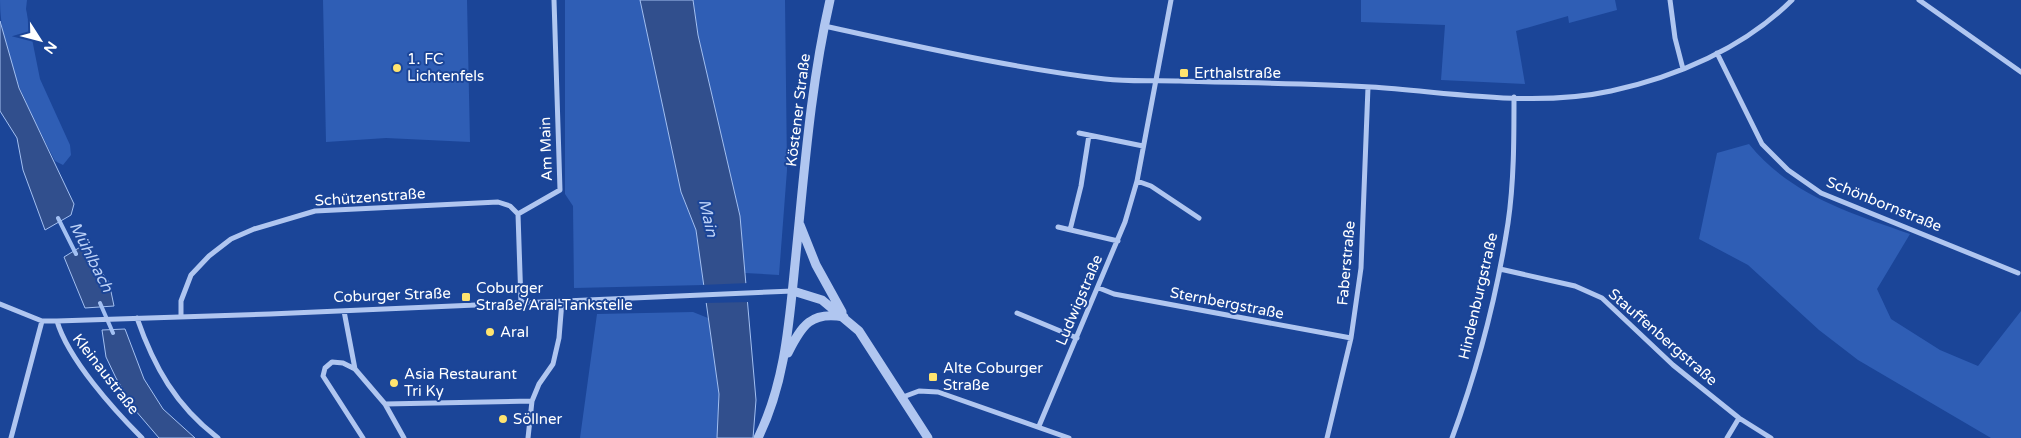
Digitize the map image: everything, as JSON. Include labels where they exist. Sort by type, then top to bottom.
[{"type":"street","name":"Am Main","points":[[518,214],[560,190],[554,0]]},
{"type":"street","name":"Köstener Straße","points":[[784,360],[793,291],[812,102],[830,0]]},
{"type":"street","name":"Ludwigstraße","points":[[1039,426],[1118,241],[1137,181],[1170,0]]},
{"type":"street","points":[[1670,0],[1675,38],[1683,69]]},
{"type":"street","points":[[824,26],[996,61],[1106,79],[1368,87],[1514,97],[1573,97],[1610,92],[1657,79],[1683,69],[1753,35],[1792,0]]},
{"type":"street","points":[[1919,0],[2021,72]]},
{"type":"street","name":"Schönbornstraße","points":[[1717,53],[1762,144],[1788,170],[1821,193],[2018,273]]},
{"type":"street","name":"Faberstraße","points":[[1327,438],[1351,338],[1361,268],[1368,87]]},
{"type":"street","name":"Hindenburgstraße","points":[[1452,438],[1473,371],[1500,268],[1508,222],[1514,165],[1514,97]]},
{"type":"street","points":[[1079,133],[1144,146]]},
{"type":"street","points":[[1070,230],[1081,186],[1088,135]]},
{"type":"street","points":[[1137,181],[1151,186],[1199,218]]},
{"type":"street","name":"Schützenstraße","points":[[181,316],[181,301],[191,275],[209,256],[231,239],[254,229],[315,211],[498,202],[510,206],[518,214]]},
{"type":"street","points":[[518,214],[521,303]]},
{"type":"street","name":"Köstener Straße","points":[[800,224],[816,264],[845,317]]},
{"type":"street","points":[[1058,227],[1118,241]]},
{"type":"street","name":"Stauffenbergstraße","points":[[1500,268],[1575,286],[1602,298],[1673,365],[1739,418],[1771,438]]},
{"type":"street","name":"Sternbergstraße","points":[[1099,288],[1114,294],[1351,338]]},
{"type":"street","name":"Coburger Straße","points":[[0,304],[42,321],[57,321],[793,291],[822,300],[845,317],[871,347],[928,438]]},
{"type":"street","points":[[528,438],[532,401],[539,384],[553,364],[560,338],[562,301]]},
{"type":"street","points":[[344,310],[355,369],[385,404],[404,438]]},
{"type":"street","points":[[1017,313],[1077,338]]},
{"type":"street","points":[[758,438],[780,379],[784,360],[800,331],[812,319],[831,314],[845,317]]},
{"type":"street","points":[[137,318],[148,351],[166,384],[204,427],[218,438]]},
{"type":"street","points":[[11,438],[42,321]]},
{"type":"street","name":"Kleinaustraße","points":[[57,321],[66,346],[117,412],[142,438]]},
{"type":"street","points":[[355,369],[332,362],[325,368],[323,376],[364,438]]},
{"type":"street","points":[[903,398],[919,391],[938,392],[1069,438]]},
{"type":"street","points":[[385,404],[532,401]]},
{"type":"street","points":[[1727,438],[1739,418]]},
{"type":"shaded area","points":[[0,0],[27,0],[26,9],[40,79],[70,145],[71,155],[63,165],[55,161],[18,84],[5,43],[1,22]]},
{"type":"shaded area","name":"1. FC Lichtenfels","points":[[323,0],[467,0],[470,142],[386,138],[326,142]]},
{"type":"shaded area","points":[[565,0],[640,0],[681,192],[696,230],[704,285],[574,288],[573,206],[565,194]]},
{"type":"shaded area","points":[[693,0],[785,0],[787,170],[779,275],[745,273],[740,216],[698,35]]},
{"type":"shaded area","points":[[1361,0],[1615,0],[1617,10],[1569,23],[1568,16],[1516,31],[1525,84],[1441,80],[1445,25],[1361,22]]},
{"type":"shaded area","points":[[1749,144],[1765,162],[1783,177],[1802,189],[1844,210],[1910,234],[1877,289],[1891,319],[1940,350],[1978,366],[2021,311],[2021,438],[1991,438],[1858,360],[1819,330],[1748,265],[1699,239],[1717,153]]},
{"type":"shaded area","points":[[693,312],[708,318],[719,394],[717,438],[580,438],[597,314]]},
{"type":"water","name":"Main","points":[[640,0],[693,0],[698,35],[740,216],[756,400],[753,438],[717,438],[719,394],[696,230],[681,192]]},
{"type":"water","points":[[0,21],[19,88],[74,204],[71,215],[45,230],[23,170],[17,138],[0,111]]},
{"type":"water","points":[[82,246],[109,282],[114,306],[85,308],[64,257]]},
{"type":"water","points":[[125,329],[144,379],[163,409],[195,438],[159,438],[135,410],[106,357],[102,330]]},
{"type":"pier","points":[[749,283],[750,302],[704,303],[701,285]]},
{"type":"waterway","name":"Mühlbach","points":[[58,218],[76,254]]},
{"type":"waterway","name":"Mühlbach","points":[[100,303],[113,333]]},
{"type":"place","name":"1. FC Lichtenfels","points":[[397,68]]},
{"type":"place","name":"Erthalstraße","points":[[1184,73]]},
{"type":"place","name":"Coburger Straße/Aral-Tankstelle","points":[[466,297]]},
{"type":"place","name":"Aral","points":[[490,332]]},
{"type":"place","name":"Alte Coburger Straße","points":[[933,377]]},
{"type":"place","name":"Asia Restaurant Tri Ky","points":[[394,383]]},
{"type":"place","name":"Söllner","points":[[503,419]]}]
